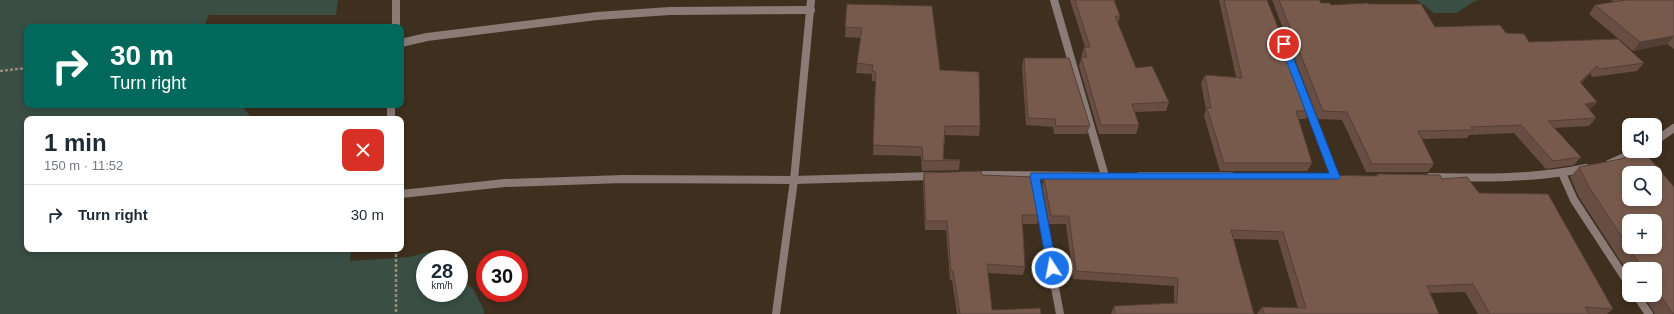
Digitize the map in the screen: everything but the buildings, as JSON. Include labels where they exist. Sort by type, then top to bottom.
[{"type":"street","points":[[396,0],[396,24]]},
{"type":"street","points":[[776,314],[794,180],[811,0]]},
{"type":"street","points":[[968,176],[1109,176],[1054,0]]},
{"type":"street","points":[[404,42],[427,37],[597,16],[670,11],[811,10]]},
{"type":"street","points":[[1304,96],[1336,177]]},
{"type":"street","points":[[1662,136],[1674,128]]},
{"type":"street","points":[[1421,177],[1507,178],[1562,173],[1610,164],[1623,158]]},
{"type":"street","points":[[1562,173],[1574,200],[1622,273]]},
{"type":"street","points":[[404,194],[513,182],[623,179],[794,180],[945,176]]},
{"type":"street","points":[[1034,176],[1060,314]]},
{"type":"street","points":[[1128,176],[1238,176]]},
{"type":"street","points":[[1641,302],[1649,314]]},
{"type":"path","points":[[0,71],[24,68]]},
{"type":"path","points":[[396,252],[396,314]]},
{"type":"green space","points":[[0,0],[338,0],[336,15],[209,15],[205,24],[24,24],[24,108],[244,108],[250,116],[24,116],[24,252],[351,252],[350,261],[416,255],[416,302],[468,302],[468,285],[473,289],[476,295],[476,302],[480,302],[484,310],[484,314],[0,314]]},
{"type":"green space","points":[[1417,0],[1480,0],[1475,1],[1456,13],[1434,13]]},
{"type":"route","points":[[1052,268],[1034,176],[1335,177],[1284,44]]}]
